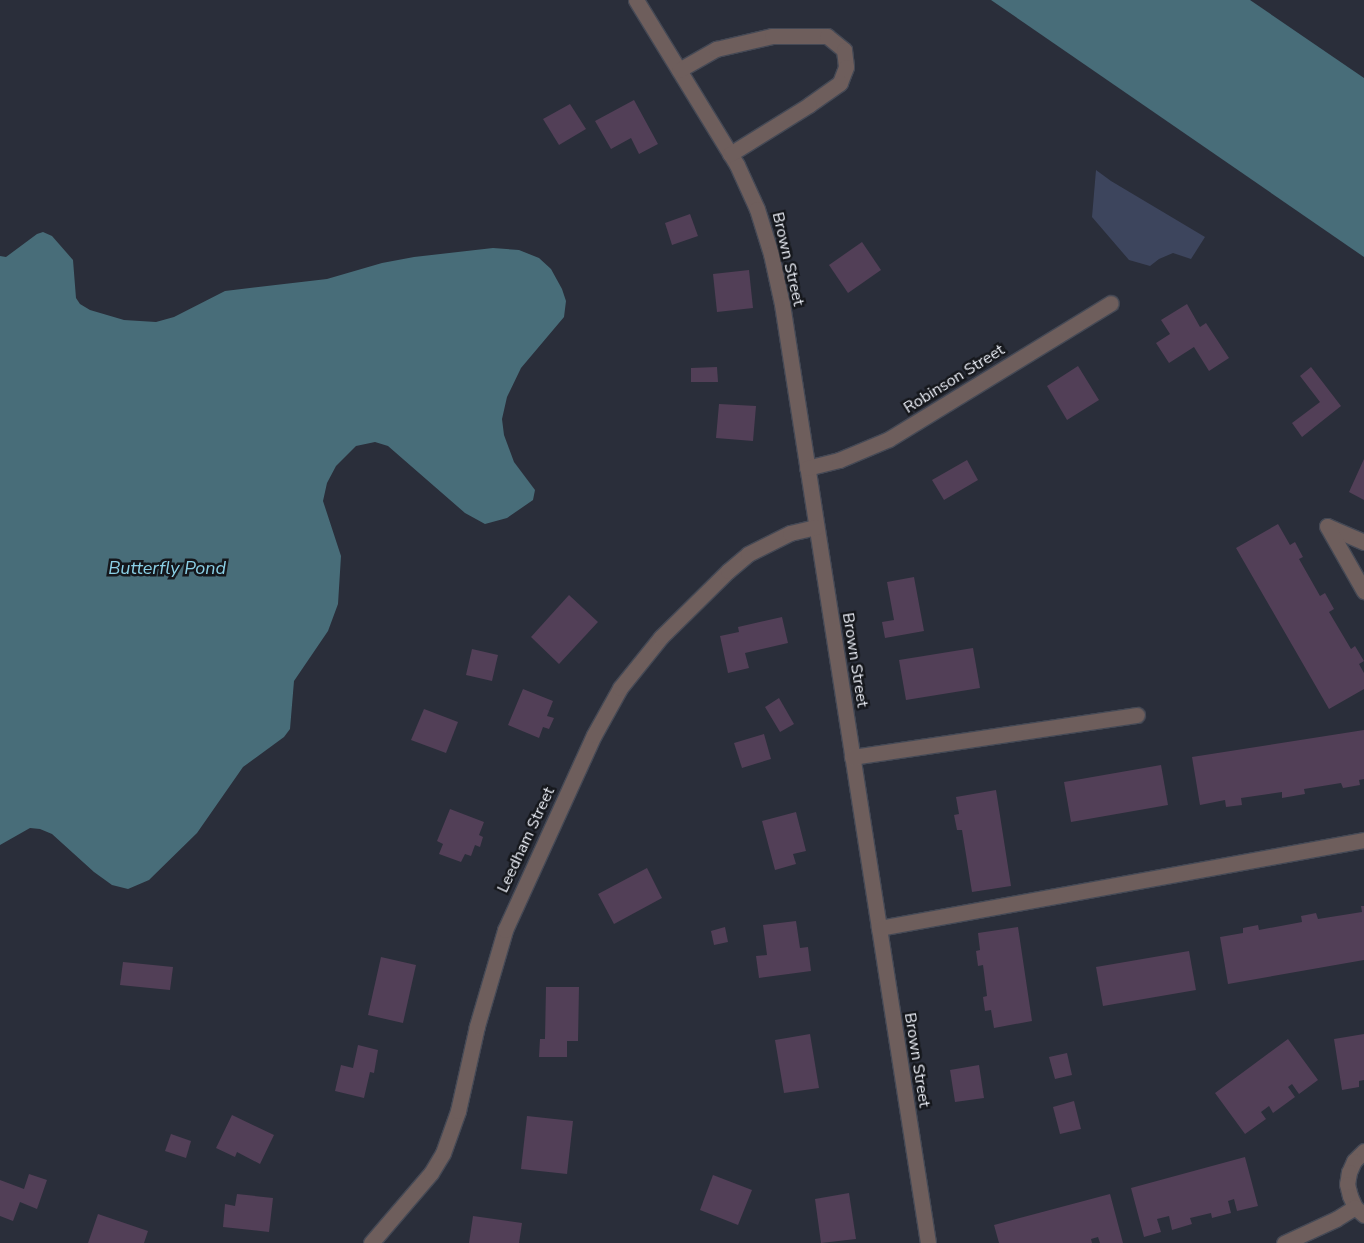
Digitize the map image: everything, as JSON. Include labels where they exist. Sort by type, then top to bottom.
[{"type":"street","name":"Brown Street","points":[[636,0],[730,154],[758,209],[771,254],[807,468],[928,1243]]},
{"type":"street","points":[[679,70],[716,49],[772,36],[828,36],[844,50],[846,66],[840,83],[809,105],[730,154]]},
{"type":"street","name":"Robinson Street","points":[[807,468],[839,460],[889,439],[1111,303]]},
{"type":"street","points":[[1364,542],[1327,526],[1364,590]]},
{"type":"street","name":"Leedham Street","points":[[371,1243],[431,1173],[443,1153],[458,1110],[479,1018],[504,930],[594,735],[620,688],[661,637],[741,560],[770,542],[790,533],[816,527]]},
{"type":"street","points":[[852,757],[1137,715]]},
{"type":"street","points":[[879,928],[1364,840]]},
{"type":"street","points":[[1284,1243],[1360,1211],[1350,1196],[1348,1184],[1349,1172],[1354,1161],[1364,1151]]},
{"type":"shaded area","points":[[1096,170],[1111,181],[1205,237],[1191,259],[1173,253],[1159,259],[1150,266],[1129,260],[1092,217]]},
{"type":"water","points":[[991,0],[1250,0],[1364,78],[1364,257]]},
{"type":"water","name":"Butterfly Pond","points":[[43,232],[52,236],[73,260],[76,298],[80,304],[90,310],[124,320],[156,322],[174,317],[225,291],[327,279],[382,263],[414,257],[493,248],[519,250],[539,258],[551,269],[566,301],[564,317],[521,368],[507,397],[502,419],[504,435],[514,462],[535,490],[533,500],[507,518],[485,524],[465,513],[388,446],[375,442],[356,446],[336,466],[327,483],[323,501],[341,556],[338,604],[328,631],[294,681],[290,729],[284,737],[243,767],[197,833],[149,880],[128,889],[112,885],[94,872],[52,834],[40,829],[30,828],[0,845],[0,256],[6,257],[37,234]]},
{"type":"building","points":[[634,100],[658,144],[639,154],[631,138],[611,149],[595,121]]},
{"type":"building","points":[[570,104],[586,129],[559,145],[543,119]]},
{"type":"building","points":[[690,214],[698,236],[672,245],[665,223]]},
{"type":"building","points":[[862,242],[881,270],[848,293],[829,265]]},
{"type":"building","points":[[749,270],[753,308],[717,312],[713,274]]},
{"type":"building","points":[[1187,304],[1200,327],[1206,323],[1229,358],[1209,371],[1194,347],[1169,363],[1156,343],[1170,334],[1161,320]]},
{"type":"building","points":[[1078,366],[1099,400],[1067,420],[1047,386]]},
{"type":"building","points":[[717,367],[718,382],[691,382],[691,368]]},
{"type":"building","points":[[1311,367],[1341,406],[1302,437],[1292,423],[1320,402],[1300,376]]},
{"type":"building","points":[[719,404],[756,406],[753,441],[716,438]]},
{"type":"building","points":[[1364,459],[1364,500],[1349,492]]},
{"type":"building","points":[[967,460],[978,480],[944,500],[932,480]]},
{"type":"building","points":[[1278,524],[1290,545],[1295,542],[1303,557],[1299,559],[1320,596],[1325,593],[1334,609],[1329,612],[1351,649],[1355,646],[1364,661],[1359,664],[1364,673],[1364,689],[1329,709],[1236,548]]},
{"type":"building","points":[[914,577],[924,631],[885,638],[882,622],[894,620],[887,582]]},
{"type":"building","points":[[569,595],[598,622],[559,664],[531,637]]},
{"type":"building","points":[[782,617],[788,643],[745,653],[749,668],[728,673],[720,636],[739,632],[738,627]]},
{"type":"building","points":[[973,648],[980,688],[906,700],[899,660]]},
{"type":"building","points":[[472,649],[498,655],[492,681],[466,675]]},
{"type":"building","points":[[523,689],[553,701],[547,716],[554,718],[549,729],[543,727],[539,738],[508,725]]},
{"type":"building","points":[[779,698],[794,724],[780,732],[765,707]]},
{"type":"building","points":[[424,709],[458,722],[446,753],[411,740]]},
{"type":"building","points":[[1364,730],[1364,779],[1359,780],[1360,785],[1343,788],[1341,783],[1304,789],[1305,794],[1282,798],[1282,792],[1241,798],[1242,805],[1226,807],[1225,800],[1200,805],[1192,757]]},
{"type":"building","points":[[764,734],[771,759],[742,768],[734,743]]},
{"type":"building","points":[[1161,765],[1168,805],[1071,822],[1064,782]]},
{"type":"building","points":[[996,790],[1011,886],[972,892],[962,830],[957,830],[954,815],[959,814],[956,797]]},
{"type":"building","points":[[450,809],[484,822],[479,835],[483,837],[480,847],[475,845],[471,856],[465,854],[461,862],[439,854],[443,844],[437,841]]},
{"type":"building","points":[[796,812],[806,851],[793,854],[796,864],[775,870],[762,821]]},
{"type":"building","points":[[647,868],[662,898],[614,924],[598,894]]},
{"type":"building","points":[[1361,906],[1364,906],[1364,960],[1228,984],[1220,937],[1243,933],[1243,928],[1258,925],[1259,930],[1302,922],[1301,916],[1316,913],[1318,919],[1362,912]]},
{"type":"building","points":[[796,921],[800,948],[808,947],[811,971],[759,978],[756,956],[767,955],[763,925]]},
{"type":"building","points":[[725,927],[728,942],[714,945],[711,931]]},
{"type":"building","points":[[1018,927],[1032,1021],[994,1028],[991,1010],[985,1011],[983,997],[987,996],[983,965],[978,966],[976,951],[980,950],[978,933]]},
{"type":"building","points":[[1189,951],[1196,990],[1103,1006],[1096,967]]},
{"type":"building","points":[[381,957],[416,965],[403,1023],[368,1015]]},
{"type":"building","points":[[123,962],[173,967],[170,990],[120,985]]},
{"type":"building","points":[[546,987],[579,987],[578,1041],[567,1041],[567,1057],[539,1057],[540,1039],[545,1039]]},
{"type":"building","points":[[810,1034],[819,1088],[784,1093],[775,1040]]},
{"type":"building","points":[[1364,1034],[1364,1080],[1359,1081],[1359,1087],[1342,1090],[1334,1039]]},
{"type":"building","points":[[1288,1039],[1318,1080],[1299,1094],[1292,1084],[1288,1087],[1295,1097],[1273,1113],[1269,1106],[1261,1112],[1266,1119],[1245,1134],[1215,1093]]},
{"type":"building","points":[[358,1045],[378,1050],[374,1073],[370,1072],[364,1098],[335,1091],[341,1065],[353,1068]]},
{"type":"building","points":[[1067,1053],[1072,1075],[1055,1079],[1049,1057]]},
{"type":"building","points":[[979,1065],[984,1098],[955,1102],[950,1070]]},
{"type":"building","points":[[1074,1101],[1081,1129],[1060,1134],[1053,1107]]},
{"type":"building","points":[[232,1115],[274,1135],[260,1164],[237,1152],[235,1157],[216,1148]]},
{"type":"building","points":[[527,1116],[573,1121],[567,1174],[521,1169]]},
{"type":"building","points":[[171,1134],[191,1141],[186,1158],[165,1151]]},
{"type":"building","points":[[1245,1157],[1258,1206],[1237,1211],[1234,1199],[1228,1201],[1231,1213],[1212,1218],[1211,1213],[1190,1218],[1192,1224],[1172,1230],[1169,1216],[1157,1219],[1161,1232],[1144,1237],[1131,1188]]},
{"type":"building","points":[[29,1174],[47,1180],[37,1209],[20,1202],[13,1221],[0,1216],[0,1180],[24,1189]]},
{"type":"building","points":[[713,1175],[752,1190],[738,1225],[700,1210]]},
{"type":"building","points":[[849,1193],[856,1239],[821,1243],[815,1199]]},
{"type":"building","points":[[237,1194],[273,1198],[269,1232],[223,1227],[225,1204],[235,1206]]},
{"type":"building","points":[[1110,1194],[1123,1243],[1100,1243],[1098,1237],[1091,1239],[1092,1243],[999,1243],[994,1225]]},
{"type":"building","points":[[98,1214],[148,1231],[144,1243],[88,1243]]},
{"type":"building","points":[[473,1216],[522,1223],[519,1243],[469,1243]]}]
